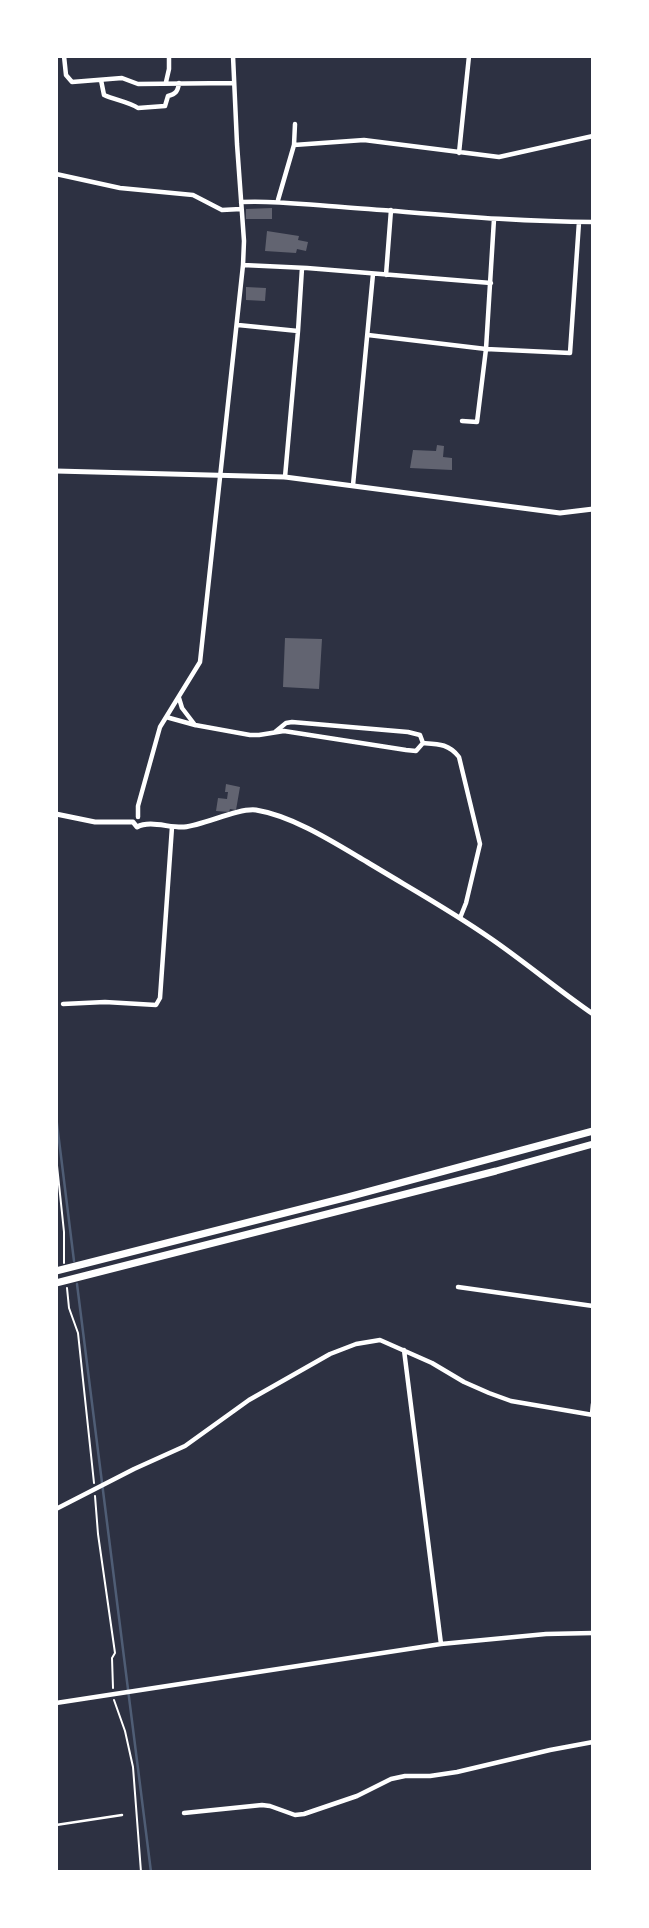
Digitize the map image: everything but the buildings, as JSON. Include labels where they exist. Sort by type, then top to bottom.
[{"type":"highway","points":[[56,1271],[593,1131]]},
{"type":"highway","points":[[56,1283],[593,1144]]},
{"type":"street","points":[[64,56],[66,75],[72,82],[122,78],[138,84],[234,83]]},
{"type":"street","points":[[166,82],[169,56]]},
{"type":"street","points":[[233,56],[243,265],[200,662],[160,727],[138,806],[137,827],[142,823],[172,827],[204,823],[254,810],[304,826],[491,938],[593,1013]]},
{"type":"street","points":[[459,153],[469,56]]},
{"type":"street","points":[[101,80],[104,95],[138,108],[165,106],[168,96],[178,91],[179,83]]},
{"type":"street","points":[[278,200],[294,145],[295,124]]},
{"type":"street","points":[[294,145],[363,140],[459,153],[505,156],[593,136]]},
{"type":"street","points":[[56,174],[120,188],[193,195],[222,210],[242,209]]},
{"type":"street","points":[[241,202],[278,200],[494,219],[593,222]]},
{"type":"street","points":[[386,275],[391,210]]},
{"type":"street","points":[[462,421],[477,422],[486,349],[494,219]]},
{"type":"street","points":[[368,335],[486,349],[570,353],[579,222]]},
{"type":"street","points":[[243,265],[491,283]]},
{"type":"street","points":[[285,477],[302,268]]},
{"type":"street","points":[[353,485],[373,274]]},
{"type":"street","points":[[238,325],[298,331]]},
{"type":"street","points":[[56,471],[285,477],[560,513],[593,509]]},
{"type":"street","points":[[178,698],[181,708],[195,725]]},
{"type":"street","points":[[166,718],[250,735],[292,732],[416,751],[423,743]]},
{"type":"street","points":[[274,732],[286,723],[295,722],[408,732],[420,735],[423,743]]},
{"type":"street","points":[[292,732],[290,728],[295,722]]},
{"type":"street","points":[[423,743],[447,746],[459,757],[478,830],[480,844],[477,860],[460,918]]},
{"type":"street","points":[[56,814],[95,822],[136,820]]},
{"type":"street","points":[[63,1004],[105,1002],[156,1005],[160,998],[172,827]]},
{"type":"street","points":[[458,1287],[593,1306]]},
{"type":"street","points":[[56,1509],[185,1446],[249,1400],[330,1354],[356,1344],[380,1340],[404,1349],[464,1382],[511,1401],[592,1415],[593,1404]]},
{"type":"street","points":[[404,1349],[441,1644]]},
{"type":"street","points":[[56,1703],[441,1644],[546,1634],[593,1633]]},
{"type":"street","points":[[184,1812],[262,1805],[295,1815],[357,1796],[391,1779],[457,1772],[593,1742]]},
{"type":"lane","points":[[56,1825],[122,1815]]},
{"type":"path","points":[[56,1156],[64,1232],[64,1263]]},
{"type":"path","points":[[67,1287],[69,1308],[78,1333],[98,1534],[115,1653],[112,1658],[115,1703],[133,1767],[141,1872]]},
{"type":"waterway","points":[[56,1116],[74,1261]]},
{"type":"waterway","points":[[77,1284],[151,1872]]}]
